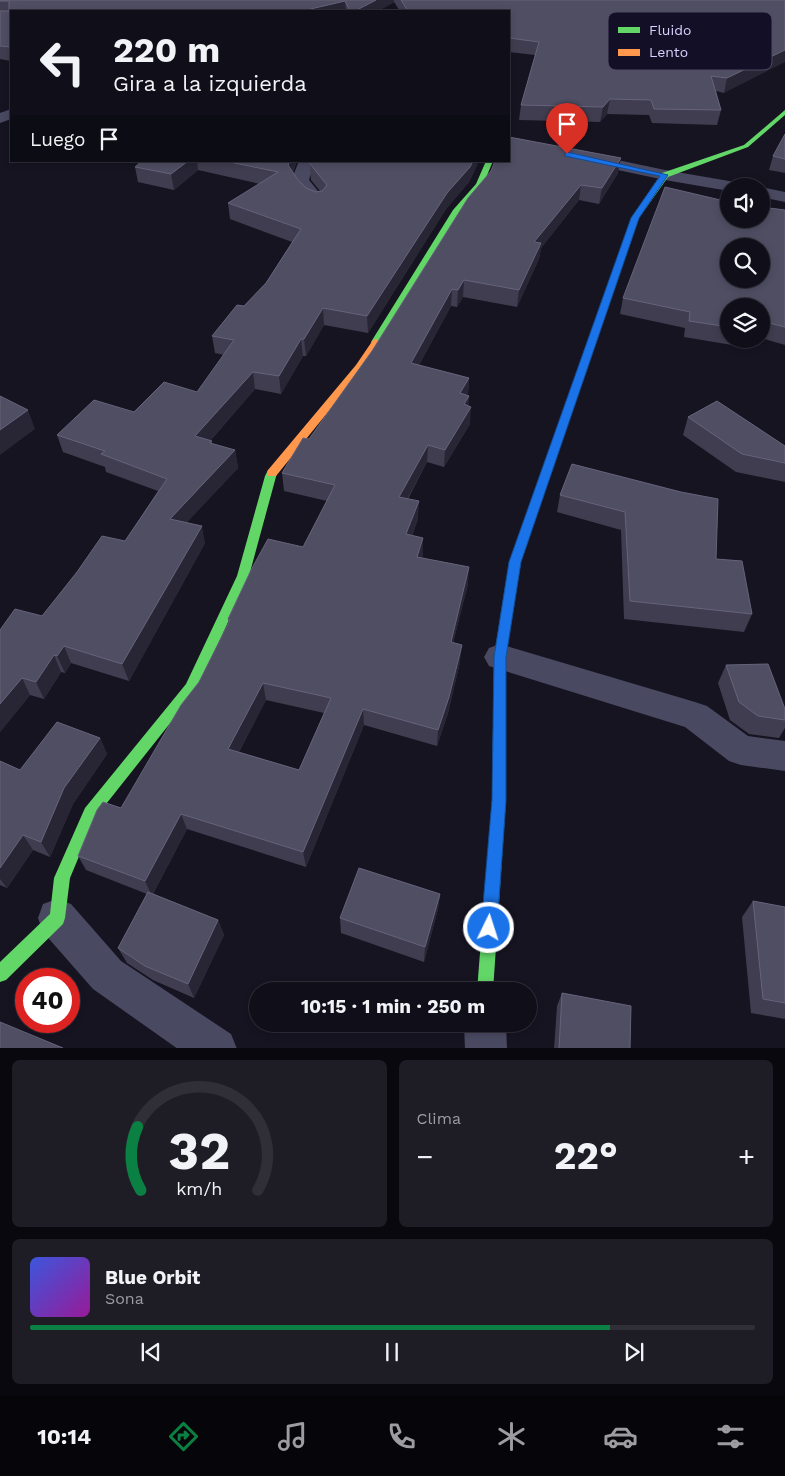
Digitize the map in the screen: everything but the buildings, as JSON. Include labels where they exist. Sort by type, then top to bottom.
[{"type":"street","points":[[486,982],[499,800],[500,657],[515,562],[635,218],[665,175],[746,146],[785,112]]},
{"type":"street","points":[[510,142],[665,175],[720,184]]},
{"type":"street","points":[[308,162],[304,165],[300,181],[317,201]]},
{"type":"street","points":[[0,974],[57,918],[62,878],[90,813],[191,688],[243,576],[270,476],[360,367],[457,210],[479,184],[490,162]]},
{"type":"street","points":[[770,194],[785,197]]},
{"type":"street","points":[[500,657],[695,716],[741,750],[785,756]]},
{"type":"street","points":[[57,918],[107,975],[216,1048]]},
{"type":"street","points":[[486,1032],[486,1048]]},
{"type":"traffic: fast","points":[[611,288],[635,218],[665,175],[746,146],[785,112]]},
{"type":"traffic: fast","points":[[376,342],[457,210],[479,185],[490,162]]},
{"type":"traffic: fast","points":[[486,982],[499,800],[500,657],[515,562],[552,456]]},
{"type":"traffic: fast","points":[[0,974],[57,918],[62,878],[90,813],[191,688],[243,576],[272,473]]},
{"type":"traffic: slow","points":[[552,456],[611,288]]},
{"type":"traffic: slow","points":[[272,473],[360,367],[376,342]]},
{"type":"route","points":[[489,928],[499,800],[500,657],[515,562],[635,218],[665,175],[567,154]]}]
